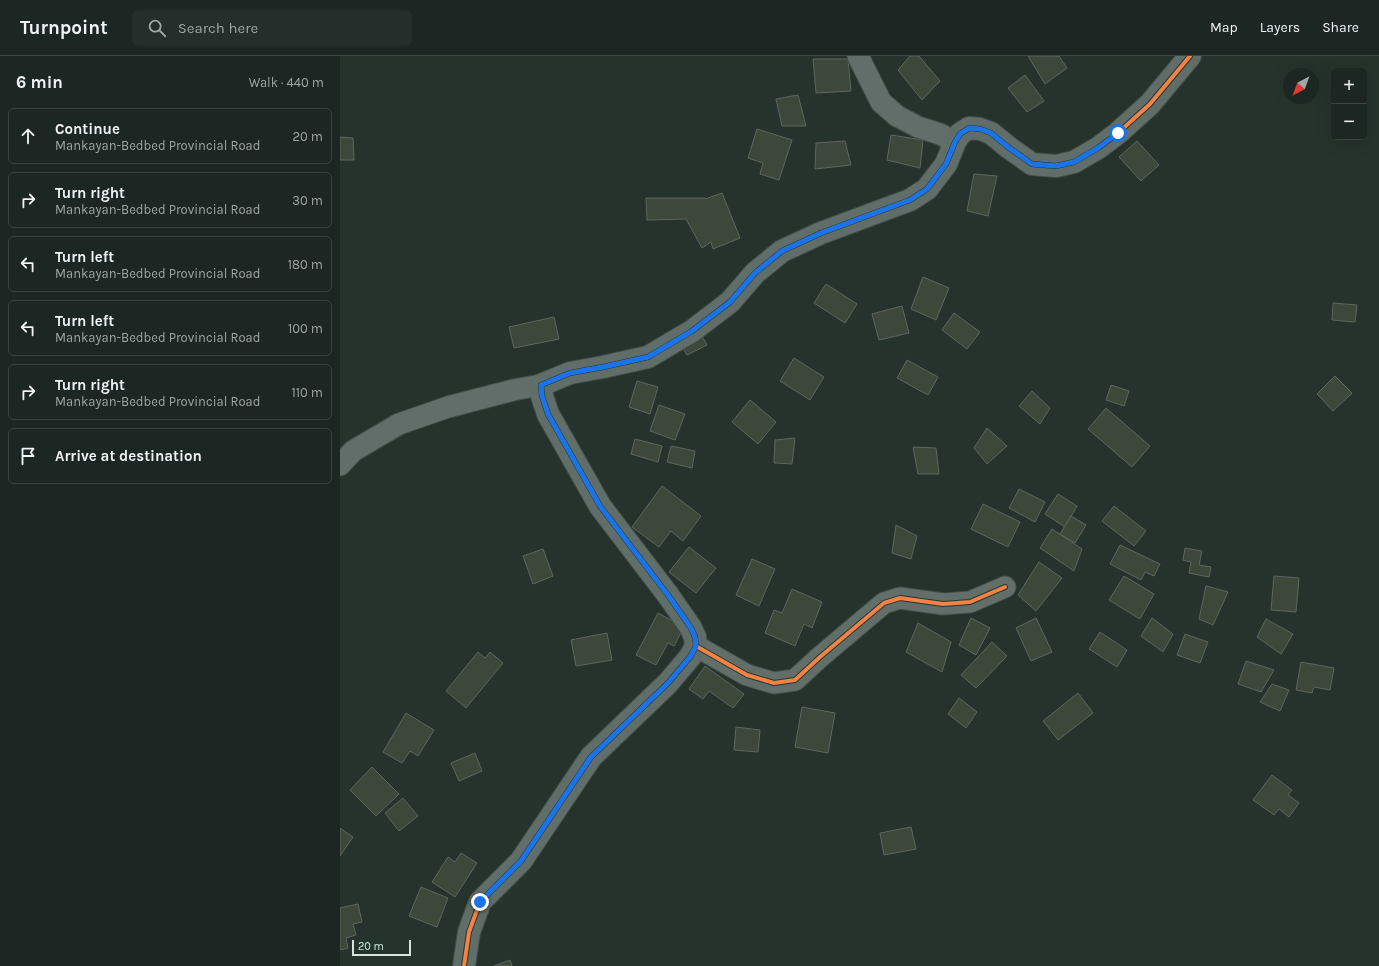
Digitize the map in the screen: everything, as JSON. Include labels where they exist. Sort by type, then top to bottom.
[{"type":"street","points":[[858,56],[880,102],[897,116],[918,127],[940,134],[955,142]]},
{"type":"street","points":[[340,465],[353,450],[399,424],[448,407],[512,390],[541,385],[570,373],[648,357],[692,331],[730,302],[755,273],[782,251],[821,233],[910,200],[927,189],[946,164],[960,134],[969,128],[980,129],[991,133],[1032,164],[1056,166],[1074,162],[1098,148],[1118,133],[1150,104],[1190,56]]},
{"type":"street","points":[[464,966],[469,932],[480,902],[521,861],[591,757],[668,683],[690,657],[696,646],[695,637],[691,628],[668,595],[600,506],[548,414],[542,396],[541,385]]},
{"type":"street","points":[[696,646],[747,675],[774,683],[796,680],[820,657],[884,603],[900,598],[943,604],[970,602],[1005,587]]},
{"type":"building","points":[[910,56],[919,56],[940,81],[922,100],[898,70]]},
{"type":"building","points":[[1028,56],[1059,56],[1067,68],[1045,84]]},
{"type":"building","points":[[813,59],[848,59],[851,91],[816,93]]},
{"type":"building","points":[[1025,75],[1044,101],[1027,112],[1008,88]]},
{"type":"building","points":[[798,95],[806,126],[782,126],[776,99]]},
{"type":"building","points":[[757,129],[792,140],[779,180],[760,174],[763,163],[748,158]]},
{"type":"building","points":[[891,135],[923,140],[920,168],[887,160]]},
{"type":"building","points":[[340,137],[353,138],[354,160],[340,160]]},
{"type":"building","points":[[845,141],[851,165],[815,169],[816,143]]},
{"type":"building","points":[[1137,141],[1159,165],[1141,181],[1119,157]]},
{"type":"building","points":[[974,174],[997,176],[988,216],[967,211]]},
{"type":"building","points":[[722,193],[740,238],[713,249],[711,242],[702,248],[686,219],[647,220],[646,198],[705,199]]},
{"type":"building","points":[[923,277],[949,288],[936,320],[911,309]]},
{"type":"building","points":[[826,284],[857,304],[845,323],[814,303]]},
{"type":"building","points":[[1333,303],[1357,305],[1355,322],[1332,320]]},
{"type":"building","points":[[902,306],[909,333],[879,340],[872,314]]},
{"type":"building","points":[[954,313],[980,332],[967,349],[942,330]]},
{"type":"building","points":[[554,317],[559,339],[514,348],[509,327]]},
{"type":"building","points":[[702,336],[707,345],[687,355],[682,346]]},
{"type":"building","points":[[794,358],[824,377],[810,400],[780,381]]},
{"type":"building","points":[[907,360],[938,377],[928,395],[897,378]]},
{"type":"building","points":[[1335,376],[1352,393],[1333,411],[1317,394]]},
{"type":"building","points":[[637,381],[658,387],[650,414],[629,407]]},
{"type":"building","points":[[1111,385],[1129,391],[1124,406],[1106,400]]},
{"type":"building","points":[[1032,391],[1050,408],[1040,424],[1019,406]]},
{"type":"building","points":[[750,400],[776,422],[758,444],[732,422]]},
{"type":"building","points":[[659,405],[685,414],[675,440],[650,431]]},
{"type":"building","points":[[1106,408],[1150,446],[1132,467],[1088,429]]},
{"type":"building","points":[[987,428],[1007,446],[987,464],[974,448]]},
{"type":"building","points":[[795,438],[792,464],[774,463],[775,440]]},
{"type":"building","points":[[635,439],[662,446],[658,462],[631,454]]},
{"type":"building","points":[[671,446],[695,451],[692,468],[667,462]]},
{"type":"building","points":[[913,447],[936,448],[939,474],[918,474]]},
{"type":"building","points":[[662,486],[701,516],[683,541],[671,531],[659,547],[632,527]]},
{"type":"building","points":[[1019,489],[1045,502],[1035,522],[1009,508]]},
{"type":"building","points":[[1058,494],[1077,506],[1065,527],[1045,514]]},
{"type":"building","points":[[983,504],[1020,522],[1008,547],[971,529]]},
{"type":"building","points":[[1114,506],[1146,531],[1134,546],[1102,521]]},
{"type":"building","points":[[1071,516],[1086,525],[1075,543],[1060,534]]},
{"type":"building","points":[[896,525],[917,536],[911,559],[892,553]]},
{"type":"building","points":[[1052,529],[1082,549],[1074,571],[1040,548]]},
{"type":"building","points":[[1120,545],[1160,564],[1154,576],[1145,572],[1141,580],[1110,564]]},
{"type":"building","points":[[689,547],[716,568],[696,593],[669,572]]},
{"type":"building","points":[[1185,548],[1202,551],[1199,565],[1211,567],[1209,577],[1189,573],[1191,562],[1183,560]]},
{"type":"building","points":[[543,549],[553,576],[533,584],[523,556]]},
{"type":"building","points":[[752,559],[775,569],[759,606],[736,595]]},
{"type":"building","points":[[1039,562],[1062,578],[1036,611],[1018,595]]},
{"type":"building","points":[[1124,576],[1154,594],[1140,619],[1109,600]]},
{"type":"building","points":[[1274,576],[1299,578],[1296,612],[1271,610]]},
{"type":"building","points":[[1206,586],[1228,592],[1213,625],[1199,619]]},
{"type":"building","points":[[792,589],[822,602],[812,628],[804,624],[795,646],[765,633],[774,610],[782,613]]},
{"type":"building","points":[[658,613],[684,627],[674,646],[668,643],[656,665],[636,655]]},
{"type":"building","points":[[971,618],[990,628],[976,655],[959,645]]},
{"type":"building","points":[[1036,618],[1052,652],[1031,661],[1016,628]]},
{"type":"building","points":[[1152,618],[1173,634],[1163,652],[1141,636]]},
{"type":"building","points":[[1266,619],[1293,634],[1281,654],[1257,637]]},
{"type":"building","points":[[918,623],[951,642],[942,672],[906,652]]},
{"type":"building","points":[[1100,632],[1127,650],[1117,667],[1089,649]]},
{"type":"building","points":[[607,633],[612,660],[576,666],[571,640]]},
{"type":"building","points":[[1185,634],[1208,642],[1200,663],[1177,655]]},
{"type":"building","points":[[992,642],[1007,656],[976,688],[961,675]]},
{"type":"building","points":[[478,652],[485,658],[490,652],[503,663],[466,708],[446,691]]},
{"type":"building","points":[[1246,661],[1274,670],[1261,692],[1238,684]]},
{"type":"building","points":[[1301,662],[1334,668],[1330,690],[1314,687],[1312,693],[1296,690]]},
{"type":"building","points":[[705,666],[744,694],[733,708],[709,691],[703,699],[689,689]]},
{"type":"building","points":[[1272,684],[1289,690],[1280,711],[1260,702]]},
{"type":"building","points":[[1078,693],[1093,713],[1058,740],[1043,721]]},
{"type":"building","points":[[959,698],[977,712],[966,728],[948,714]]},
{"type":"building","points":[[802,707],[835,713],[828,753],[795,747]]},
{"type":"building","points":[[406,713],[434,730],[418,756],[410,751],[402,763],[383,752]]},
{"type":"building","points":[[736,727],[760,730],[758,752],[734,750]]},
{"type":"building","points":[[475,753],[482,771],[459,781],[451,763]]},
{"type":"building","points":[[372,767],[399,794],[376,816],[350,790]]},
{"type":"building","points":[[1272,775],[1292,790],[1288,795],[1299,803],[1289,817],[1279,809],[1274,815],[1253,800]]},
{"type":"building","points":[[403,798],[418,816],[399,831],[385,813]]},
{"type":"building","points":[[911,827],[916,849],[884,855],[880,833]]},
{"type":"building","points":[[340,828],[353,837],[340,856]]},
{"type":"building","points":[[461,853],[477,863],[455,897],[432,882],[448,857],[455,862]]},
{"type":"building","points":[[421,887],[448,898],[437,927],[409,916]]},
{"type":"building","points":[[358,904],[362,922],[353,924],[356,935],[346,938],[348,948],[340,950],[340,908]]},
{"type":"building","points":[[510,960],[512,966],[494,966]]},
{"type":"cycle path","points":[[464,966],[469,932],[480,902],[521,861],[591,757],[668,683],[690,657],[696,646],[695,637],[691,628],[668,595],[600,506],[548,414],[542,396],[541,385],[570,373],[648,357],[692,331],[730,302],[755,273],[782,251],[821,233],[910,200],[927,189],[946,164],[960,134],[969,128],[980,129],[991,133],[1032,164],[1056,166],[1074,162],[1098,148],[1118,133],[1150,104],[1190,56]]},
{"type":"cycle path","points":[[696,646],[747,675],[774,683],[795,680],[884,603],[900,598],[943,604],[970,602],[1005,587]]},
{"type":"route","points":[[480,902],[521,861],[554,809],[591,757],[668,683],[690,657],[696,646],[695,637],[691,628],[668,595],[600,506],[548,414],[542,396],[541,385],[570,373],[648,357],[692,331],[730,302],[755,273],[782,251],[821,233],[910,200],[927,189],[946,164],[960,134],[969,128],[980,129],[991,133],[1032,164],[1056,166],[1074,162],[1098,148],[1118,133]]}]
